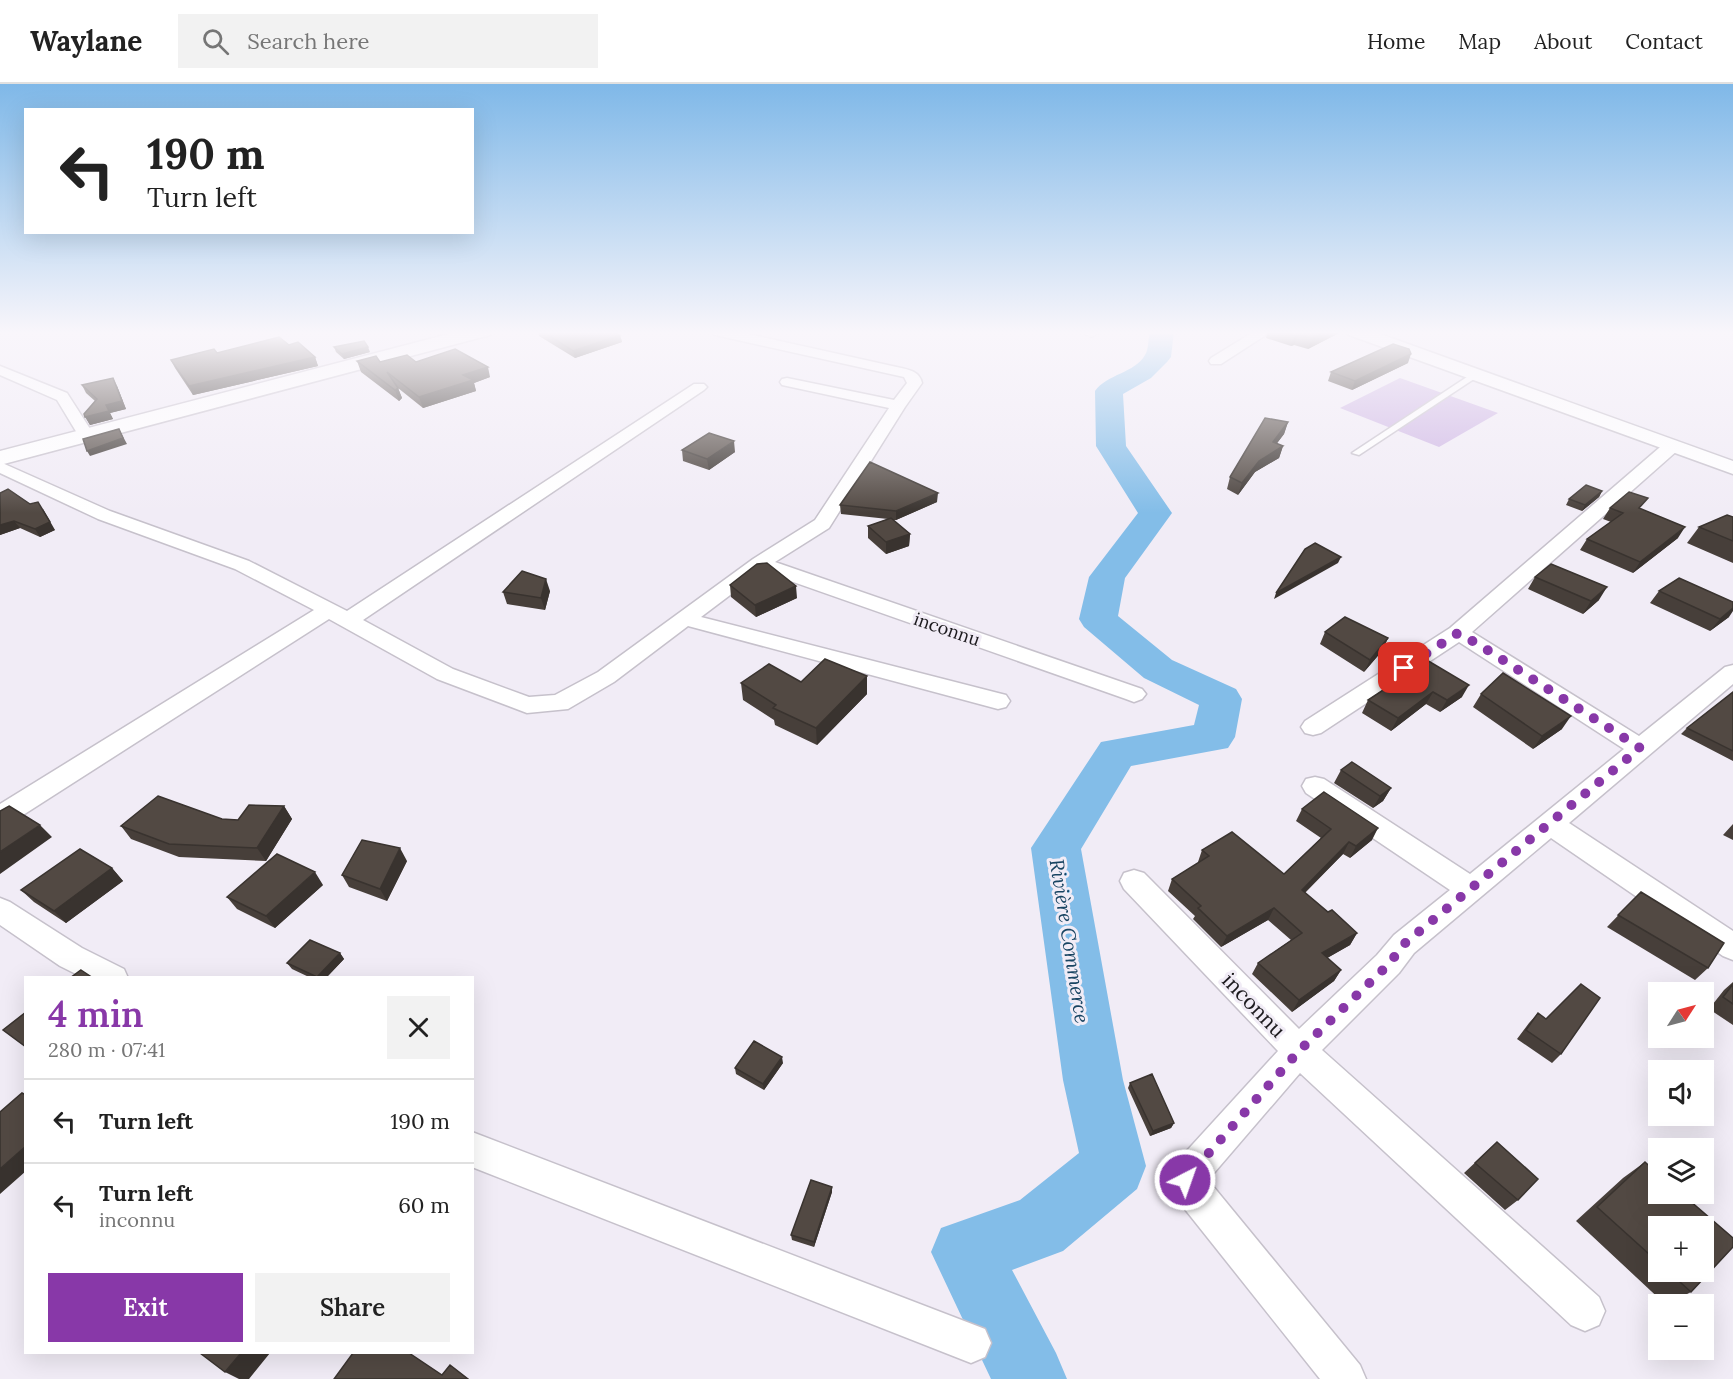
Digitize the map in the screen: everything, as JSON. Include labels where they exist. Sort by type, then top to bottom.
[{"type":"main road","points":[[0,458],[252,391]]},
{"type":"street","points":[[49,391],[62,396],[86,435]]},
{"type":"street","points":[[348,620],[692,391]]},
{"type":"street","points":[[833,391],[898,405]]},
{"type":"street","points":[[0,467],[104,515],[242,565],[445,674],[527,705],[560,703],[606,677],[760,563],[822,524],[908,391]]},
{"type":"street","points":[[1521,391],[1733,468]]},
{"type":"street","points":[[1313,727],[1458,633],[1672,446]]},
{"type":"street","name":"inconnu","points":[[760,563],[1134,694]]},
{"type":"street","points":[[0,817],[329,610]]},
{"type":"street","points":[[685,619],[998,701]]},
{"type":"street","points":[[1458,633],[1640,748]]},
{"type":"street","points":[[1346,1379],[1185,1180],[1299,1051],[1389,964],[1404,944],[1733,672]]},
{"type":"street","points":[[1315,786],[1471,889]]},
{"type":"street","points":[[1549,824],[1733,947]]},
{"type":"street","name":"inconnu","points":[[1134,881],[1299,1051],[1585,1311]]},
{"type":"street","points":[[0,910],[71,957],[109,976]]},
{"type":"street","points":[[474,1150],[971,1343]]},
{"type":"lane","points":[[1356,453],[1451,391]]},
{"type":"shaded area","points":[[1373,391],[1438,391],[1498,413],[1439,447],[1340,408]]},
{"type":"building","points":[[89,391],[118,391],[122,401],[106,405],[109,411],[85,417],[84,414],[97,399]]},
{"type":"building","points":[[412,391],[437,391],[419,397]]},
{"type":"building","points":[[1265,418],[1288,422],[1273,442],[1283,446],[1259,461],[1242,483],[1230,477]]},
{"type":"building","points":[[119,429],[123,438],[87,451],[83,439]]},
{"type":"building","points":[[709,433],[734,441],[707,459],[682,450]]},
{"type":"building","points":[[870,462],[938,493],[896,511],[840,505]]},
{"type":"building","points":[[1586,485],[1602,491],[1585,505],[1569,499]]},
{"type":"building","points":[[8,489],[30,504],[38,502],[50,522],[35,529],[14,521],[0,525],[0,493]]},
{"type":"building","points":[[1629,492],[1648,498],[1639,508],[1685,527],[1640,562],[1587,539],[1623,513],[1610,508]]},
{"type":"building","points":[[1727,515],[1733,517],[1733,541],[1699,527]]},
{"type":"building","points":[[891,518],[910,534],[886,542],[868,526]]},
{"type":"building","points":[[1315,543],[1341,557],[1276,593],[1305,549]]},
{"type":"building","points":[[767,563],[796,586],[755,605],[730,585],[757,564]]},
{"type":"building","points":[[1551,564],[1607,587],[1591,601],[1535,577]]},
{"type":"building","points":[[522,571],[546,579],[541,598],[503,592]]},
{"type":"building","points":[[1679,578],[1733,602],[1733,608],[1720,619],[1659,591]]},
{"type":"building","points":[[1345,617],[1388,638],[1370,660],[1325,632]]},
{"type":"building","points":[[825,659],[867,676],[816,728],[773,708],[776,705],[741,683],[769,664],[801,682]]},
{"type":"building","points":[[1425,659],[1469,685],[1447,700],[1433,692],[1398,718],[1368,700],[1400,679],[1397,677]]},
{"type":"building","points":[[1503,673],[1571,716],[1542,736],[1481,694]]},
{"type":"building","points":[[1733,692],[1733,751],[1687,728]]},
{"type":"building","points":[[1352,762],[1391,788],[1380,796],[1341,770]]},
{"type":"building","points":[[1324,792],[1378,828],[1356,846],[1349,842],[1302,890],[1328,912],[1332,910],[1357,933],[1322,953],[1341,970],[1299,1000],[1258,963],[1302,933],[1274,908],[1227,936],[1198,908],[1201,906],[1172,879],[1209,856],[1202,850],[1232,832],[1284,874],[1331,829],[1302,809]]},
{"type":"building","points":[[158,796],[222,819],[238,820],[249,805],[284,806],[257,848],[169,844],[121,826]]},
{"type":"building","points":[[9,806],[40,825],[0,852],[0,811]]},
{"type":"building","points":[[362,840],[400,848],[380,889],[342,875]]},
{"type":"building","points":[[80,849],[112,868],[54,911],[21,890]]},
{"type":"building","points":[[277,854],[315,872],[266,916],[227,897]]},
{"type":"building","points":[[1641,892],[1724,943],[1708,968],[1618,915]]},
{"type":"building","points":[[310,940],[340,953],[318,976],[287,963]]},
{"type":"building","points":[[81,970],[90,976],[73,976]]},
{"type":"building","points":[[1581,984],[1600,998],[1561,1054],[1526,1030],[1538,1013],[1546,1019]]},
{"type":"building","points":[[1733,984],[1733,1004],[1723,997]]},
{"type":"building","points":[[24,1014],[24,1046],[3,1030]]},
{"type":"building","points":[[754,1041],[782,1057],[763,1084],[735,1068]]},
{"type":"building","points":[[1152,1074],[1174,1123],[1153,1131],[1130,1083]]},
{"type":"building","points":[[22,1093],[24,1094],[24,1148],[0,1169],[0,1112]]},
{"type":"building","points":[[1497,1142],[1538,1179],[1518,1200],[1475,1163]]},
{"type":"building","points":[[1645,1162],[1648,1165],[1648,1204],[1694,1204],[1708,1216],[1648,1216],[1648,1253],[1597,1207]]},
{"type":"building","points":[[811,1180],[832,1187],[814,1242],[791,1235]]},
{"type":"building","points":[[1714,1222],[1733,1238],[1733,1247],[1714,1267]]},
{"type":"building","points":[[1680,1282],[1700,1282],[1691,1292]]},
{"type":"building","points":[[201,1354],[240,1354],[225,1372]]},
{"type":"building","points":[[352,1354],[410,1354],[442,1375],[450,1365],[468,1379],[334,1379]]},
{"type":"waterway","name":"Rivière Commerce","points":[[1030,1379],[965,1252],[1039,1227],[1114,1166],[1093,1080],[1056,848],[1117,753],[1213,737],[1221,699],[1158,669],[1098,619],[1107,577],[1155,513],[1111,446],[1109,391]]},
{"type":"route","points":[[1185,1180],[1299,1051],[1389,964],[1404,944],[1640,748],[1458,633],[1404,668]]}]
